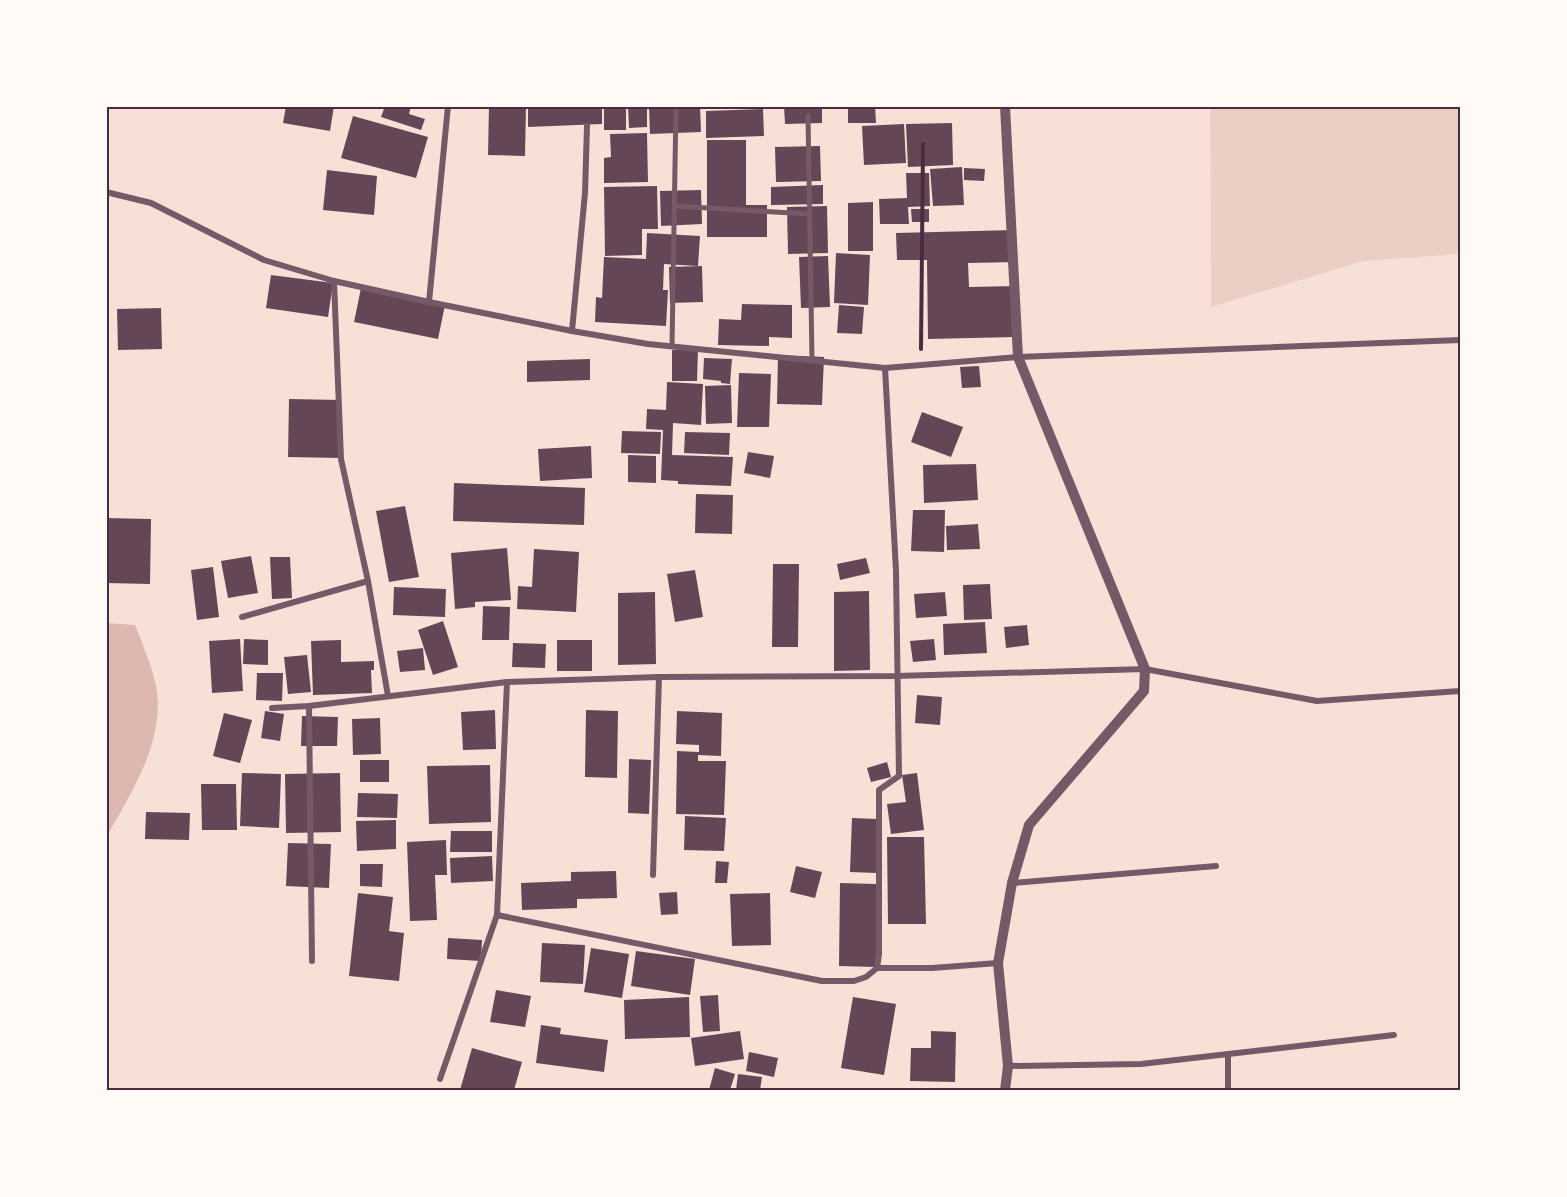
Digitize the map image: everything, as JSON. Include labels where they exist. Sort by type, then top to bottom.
[{"type":"street","points":[[429,302],[447,106]]},
{"type":"street","points":[[672,346],[676,106]]},
{"type":"street","points":[[1005,106],[1018,357],[1145,669],[1144,691],[1029,825],[1012,884],[998,963],[1008,1065],[1005,1090]]},
{"type":"street","points":[[808,116],[812,360]]},
{"type":"street","points":[[572,331],[585,193],[587,126]]},
{"type":"street","points":[[106,192],[152,203],[264,260],[334,281],[572,331],[672,346],[885,368],[1018,357],[1461,339]]},
{"type":"street","points":[[674,207],[810,214]]},
{"type":"street","points":[[334,281],[341,459],[368,581],[388,696]]},
{"type":"street","points":[[877,968],[879,954],[879,790],[899,776],[896,572],[885,368]]},
{"type":"street","points":[[242,616],[368,581]]},
{"type":"street","points":[[272,708],[309,706],[507,682],[659,677],[896,676],[1145,669],[1317,700],[1461,691]]},
{"type":"street","points":[[653,875],[659,677]]},
{"type":"street","points":[[440,1079],[497,915],[507,682]]},
{"type":"street","points":[[309,706],[312,961]]},
{"type":"street","points":[[1012,884],[1216,866]]},
{"type":"street","points":[[497,915],[822,981],[854,981],[866,977],[877,968],[932,968],[998,963]]},
{"type":"street","points":[[1008,1065],[1141,1064],[1394,1035]]},
{"type":"street","points":[[1228,1054],[1228,1090]]},
{"type":"path","points":[[921,365],[923,144]]},
{"type":"shaded area","points":[[1210,107],[1460,107],[1460,254],[1363,261],[1211,307]]},
{"type":"shaded area","points":[[107,623],[135,625],[154,678],[158,706],[156,726],[145,764],[107,836]]},
{"type":"building","points":[[286,106],[334,106],[330,131],[283,123]]},
{"type":"building","points":[[385,106],[411,106],[409,114],[425,119],[421,130],[381,117]]},
{"type":"building","points":[[489,106],[526,106],[525,156],[488,155]]},
{"type":"building","points":[[528,106],[602,106],[602,124],[528,127]]},
{"type":"building","points":[[604,106],[626,106],[626,130],[604,130]]},
{"type":"building","points":[[628,106],[647,106],[647,127],[629,128]]},
{"type":"building","points":[[649,106],[700,106],[701,132],[650,134]]},
{"type":"building","points":[[784,106],[822,106],[822,123],[785,124]]},
{"type":"building","points":[[848,106],[875,106],[876,123],[848,123]]},
{"type":"building","points":[[763,109],[764,136],[706,138],[706,111]]},
{"type":"building","points":[[353,116],[428,137],[416,178],[341,158]]},
{"type":"building","points":[[952,123],[953,165],[908,167],[906,124]]},
{"type":"building","points":[[904,124],[906,163],[864,165],[862,126]]},
{"type":"building","points":[[647,133],[648,182],[604,183],[604,158],[611,157],[610,134]]},
{"type":"building","points":[[707,140],[746,140],[746,205],[767,205],[767,237],[707,237]]},
{"type":"building","points":[[820,146],[821,181],[776,182],[775,147]]},
{"type":"building","points":[[962,167],[964,205],[933,206],[930,169]]},
{"type":"building","points":[[964,168],[985,169],[984,181],[964,180]]},
{"type":"building","points":[[327,170],[377,176],[374,215],[323,210]]},
{"type":"building","points":[[906,173],[929,173],[930,206],[908,207],[909,224],[880,224],[879,199],[907,198]]},
{"type":"building","points":[[823,185],[823,204],[771,205],[771,187]]},
{"type":"building","points":[[657,186],[658,229],[642,229],[642,255],[605,256],[604,187]]},
{"type":"building","points":[[701,190],[702,224],[661,226],[660,191]]},
{"type":"building","points":[[873,202],[873,251],[848,251],[848,203]]},
{"type":"building","points":[[827,206],[828,253],[788,254],[787,207]]},
{"type":"building","points":[[911,209],[929,209],[929,222],[912,222]]},
{"type":"building","points":[[1015,230],[1016,262],[968,263],[969,287],[1015,286],[1016,337],[928,339],[927,260],[897,260],[896,233]]},
{"type":"building","points":[[647,233],[700,236],[698,266],[664,264],[663,290],[668,290],[666,326],[595,322],[596,297],[602,298],[604,257],[646,259]]},
{"type":"building","points":[[836,253],[870,255],[868,305],[834,303]]},
{"type":"building","points":[[828,256],[830,307],[801,308],[799,257]]},
{"type":"building","points":[[702,266],[703,302],[670,303],[669,267]]},
{"type":"building","points":[[271,275],[333,283],[328,317],[266,308]]},
{"type":"building","points":[[361,288],[445,305],[438,339],[354,322]]},
{"type":"building","points":[[742,304],[792,305],[792,338],[769,337],[769,346],[718,345],[719,319],[741,320]]},
{"type":"building","points":[[839,305],[864,307],[862,334],[837,333]]},
{"type":"building","points":[[161,308],[162,349],[118,350],[117,309]]},
{"type":"building","points":[[672,350],[698,350],[697,381],[672,381]]},
{"type":"building","points":[[778,355],[824,357],[822,405],[777,404]]},
{"type":"building","points":[[704,358],[732,359],[730,384],[703,379]]},
{"type":"building","points":[[590,359],[590,380],[527,382],[527,361]]},
{"type":"building","points":[[979,366],[981,387],[962,388],[960,367]]},
{"type":"building","points":[[739,373],[771,374],[769,427],[737,427]]},
{"type":"building","points":[[667,382],[703,384],[701,425],[673,423],[672,455],[733,457],[731,486],[678,484],[678,481],[661,480],[663,430],[646,429],[647,409],[666,410]]},
{"type":"building","points":[[731,385],[732,423],[706,424],[705,386]]},
{"type":"building","points":[[289,399],[341,400],[339,458],[288,457]]},
{"type":"building","points":[[922,412],[963,427],[951,457],[911,442]]},
{"type":"building","points":[[622,431],[661,432],[660,454],[621,453]]},
{"type":"building","points":[[685,432],[730,433],[729,455],[684,453]]},
{"type":"building","points":[[591,446],[592,478],[540,481],[538,449]]},
{"type":"building","points":[[748,452],[774,456],[770,478],[744,473]]},
{"type":"building","points":[[628,455],[656,456],[656,483],[628,482]]},
{"type":"building","points":[[976,464],[978,500],[924,503],[923,465]]},
{"type":"building","points":[[454,483],[585,488],[584,525],[453,521]]},
{"type":"building","points":[[696,494],[733,495],[732,534],[695,533]]},
{"type":"building","points":[[405,506],[419,577],[389,582],[376,511]]},
{"type":"building","points":[[913,510],[945,510],[944,552],[911,551]]},
{"type":"building","points":[[106,518],[151,519],[150,584],[106,583]]},
{"type":"building","points":[[978,524],[980,549],[947,550],[946,526]]},
{"type":"building","points":[[507,548],[511,600],[475,602],[475,607],[455,609],[451,553]]},
{"type":"building","points":[[534,549],[579,552],[576,612],[517,609],[518,586],[532,587]]},
{"type":"building","points":[[251,556],[258,593],[228,598],[221,561]]},
{"type":"building","points":[[270,557],[290,557],[292,598],[272,599]]},
{"type":"building","points":[[866,558],[870,573],[840,580],[837,564]]},
{"type":"building","points":[[773,564],[799,564],[798,647],[772,647]]},
{"type":"building","points":[[213,567],[219,617],[197,620],[191,570]]},
{"type":"building","points":[[695,570],[703,617],[675,622],[667,574]]},
{"type":"building","points":[[990,584],[992,619],[964,620],[963,585]]},
{"type":"building","points":[[394,587],[446,589],[445,617],[393,615]]},
{"type":"building","points":[[869,591],[870,670],[834,671],[834,592]]},
{"type":"building","points":[[655,592],[656,664],[618,665],[618,593]]},
{"type":"building","points":[[945,592],[947,616],[916,618],[914,594]]},
{"type":"building","points":[[483,606],[510,607],[509,640],[482,640]]},
{"type":"building","points":[[443,621],[458,667],[433,675],[418,630]]},
{"type":"building","points":[[985,622],[987,653],[944,655],[943,624]]},
{"type":"building","points":[[1027,625],[1029,645],[1006,648],[1004,627]]},
{"type":"building","points":[[240,639],[243,691],[212,693],[209,641]]},
{"type":"building","points":[[244,639],[268,640],[268,665],[243,664]]},
{"type":"building","points":[[934,639],[936,660],[913,662],[910,641]]},
{"type":"building","points":[[341,640],[341,662],[374,661],[374,670],[371,670],[372,693],[313,695],[311,641]]},
{"type":"building","points":[[557,640],[592,640],[592,671],[557,671]]},
{"type":"building","points":[[513,643],[546,644],[545,668],[512,667]]},
{"type":"building","points":[[423,648],[425,670],[400,672],[397,651]]},
{"type":"building","points":[[307,655],[311,692],[288,694],[284,657]]},
{"type":"building","points":[[257,673],[283,673],[282,701],[256,700]]},
{"type":"building","points":[[917,695],[942,697],[940,725],[915,723]]},
{"type":"building","points":[[495,710],[496,749],[463,750],[461,712]]},
{"type":"building","points":[[586,710],[618,711],[617,778],[585,777]]},
{"type":"building","points":[[265,711],[284,714],[280,741],[261,738]]},
{"type":"building","points":[[677,711],[722,713],[721,756],[698,755],[698,761],[726,761],[724,815],[676,814],[677,751],[699,752],[699,745],[676,744]]},
{"type":"building","points":[[224,713],[252,720],[240,763],[213,756]]},
{"type":"building","points":[[302,716],[338,717],[337,746],[301,746]]},
{"type":"building","points":[[380,718],[381,754],[353,755],[352,719]]},
{"type":"building","points":[[629,759],[651,760],[649,814],[628,813]]},
{"type":"building","points":[[360,760],[389,760],[389,782],[360,782]]},
{"type":"building","points":[[887,762],[891,777],[871,782],[867,768]]},
{"type":"building","points":[[490,765],[491,822],[429,824],[427,766]]},
{"type":"building","points":[[242,773],[281,774],[279,828],[240,826]]},
{"type":"building","points":[[340,773],[341,832],[286,833],[285,774]]},
{"type":"building","points":[[917,773],[924,830],[891,834],[887,804],[906,802],[902,775]]},
{"type":"building","points":[[201,784],[236,784],[237,830],[202,830]]},
{"type":"building","points":[[358,793],[398,794],[397,818],[357,817]]},
{"type":"building","points":[[146,812],[190,813],[189,840],[145,839]]},
{"type":"building","points":[[685,816],[726,818],[724,851],[684,850]]},
{"type":"building","points":[[852,818],[877,819],[876,873],[850,872]]},
{"type":"building","points":[[396,820],[396,849],[357,851],[356,821]]},
{"type":"building","points":[[451,831],[492,831],[492,852],[450,852]]},
{"type":"building","points":[[887,837],[924,837],[926,924],[888,924]]},
{"type":"building","points":[[446,840],[447,875],[435,875],[437,920],[410,921],[407,842]]},
{"type":"building","points":[[288,843],[331,844],[329,888],[286,886]]},
{"type":"building","points":[[492,856],[493,881],[451,883],[450,858]]},
{"type":"building","points":[[716,861],[729,862],[727,883],[715,883]]},
{"type":"building","points":[[360,864],[383,864],[382,887],[360,886]]},
{"type":"building","points":[[796,866],[822,872],[815,898],[790,892]]},
{"type":"building","points":[[616,871],[617,898],[577,899],[577,908],[522,910],[521,883],[571,881],[571,872]]},
{"type":"building","points":[[840,883],[877,884],[876,967],[839,966]]},
{"type":"building","points":[[677,892],[678,914],[661,915],[659,893]]},
{"type":"building","points":[[358,893],[393,897],[389,931],[404,933],[399,981],[349,976]]},
{"type":"building","points":[[770,893],[771,945],[732,946],[730,894]]},
{"type":"building","points":[[448,938],[482,940],[481,961],[447,959]]},
{"type":"building","points":[[542,943],[585,945],[583,984],[540,982]]},
{"type":"building","points":[[591,948],[629,954],[622,998],[584,992]]},
{"type":"building","points":[[636,951],[695,959],[690,995],[631,986]]},
{"type":"building","points":[[496,990],[531,996],[525,1027],[490,1022]]},
{"type":"building","points":[[718,995],[720,1031],[703,1032],[700,996]]},
{"type":"building","points":[[689,997],[690,1037],[625,1039],[624,1000]]},
{"type":"building","points":[[853,997],[896,1004],[884,1075],[841,1068]]},
{"type":"building","points":[[541,1025],[561,1028],[560,1034],[608,1040],[604,1072],[536,1063]]},
{"type":"building","points":[[740,1031],[744,1059],[695,1066],[691,1038]]},
{"type":"building","points":[[931,1031],[956,1032],[955,1082],[910,1081],[911,1048],[931,1048]]},
{"type":"building","points":[[472,1048],[522,1062],[514,1090],[460,1090]]},
{"type":"building","points":[[749,1052],[778,1058],[774,1077],[746,1071]]},
{"type":"building","points":[[715,1068],[735,1074],[730,1090],[709,1090]]},
{"type":"building","points":[[738,1074],[762,1077],[760,1090],[736,1090]]}]
